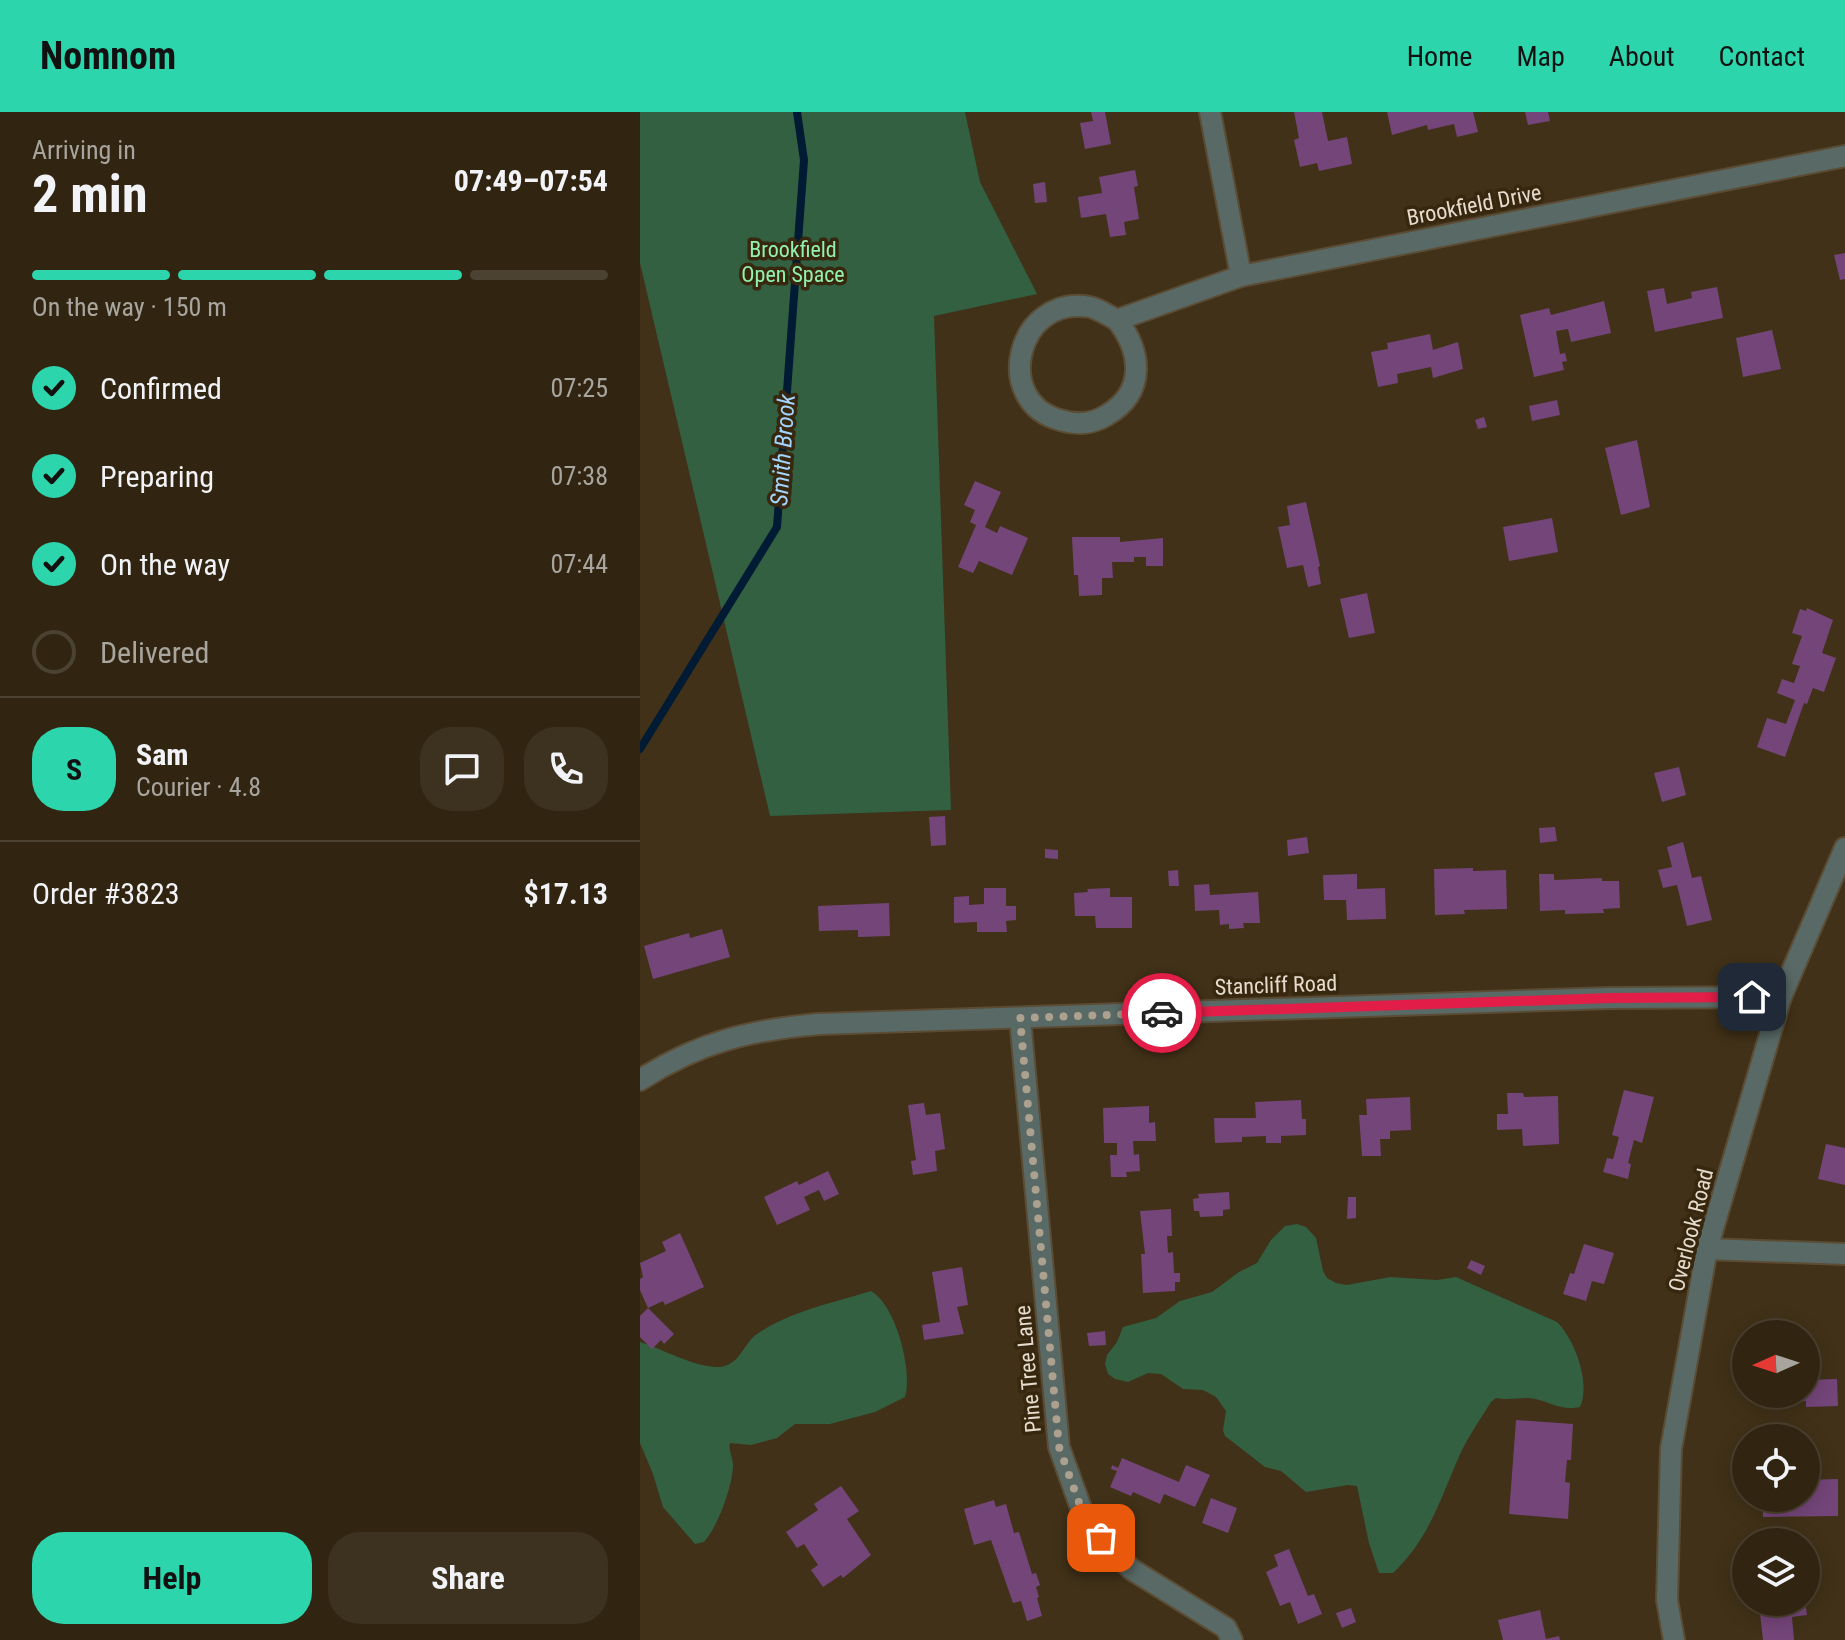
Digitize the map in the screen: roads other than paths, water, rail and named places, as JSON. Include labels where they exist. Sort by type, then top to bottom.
[{"type":"street","points":[[1210,112],[1241,276]]},
{"type":"street","name":"Brookfield Drive","points":[[1117,320],[1241,276],[1845,156]]},
{"type":"street","points":[[1073,306],[1093,308],[1117,320],[1130,337],[1136,356],[1136,377],[1129,394],[1117,410],[1099,420],[1073,424],[1053,419],[1036,407],[1022,382],[1019,362],[1023,342],[1036,323],[1053,311],[1073,306]]},
{"type":"street","name":"Overlook Road","points":[[1674,1640],[1667,1600],[1671,1449],[1707,1249],[1781,997],[1845,848]]},
{"type":"street","name":"Stancliff Road","points":[[640,1080],[692,1051],[747,1033],[819,1024],[1595,998],[1781,997]]},
{"type":"street","name":"Pine Tree Lane","points":[[1020,1018],[1059,1447],[1086,1522],[1131,1569],[1226,1628],[1232,1640]]},
{"type":"street","points":[[1707,1249],[1845,1254]]},
{"type":"waterway","name":"Smith Brook","points":[[640,749],[777,527],[804,160],[797,112]]},
{"type":"park label","name":"Brookfield Open Space","points":[[793,262]]}]
